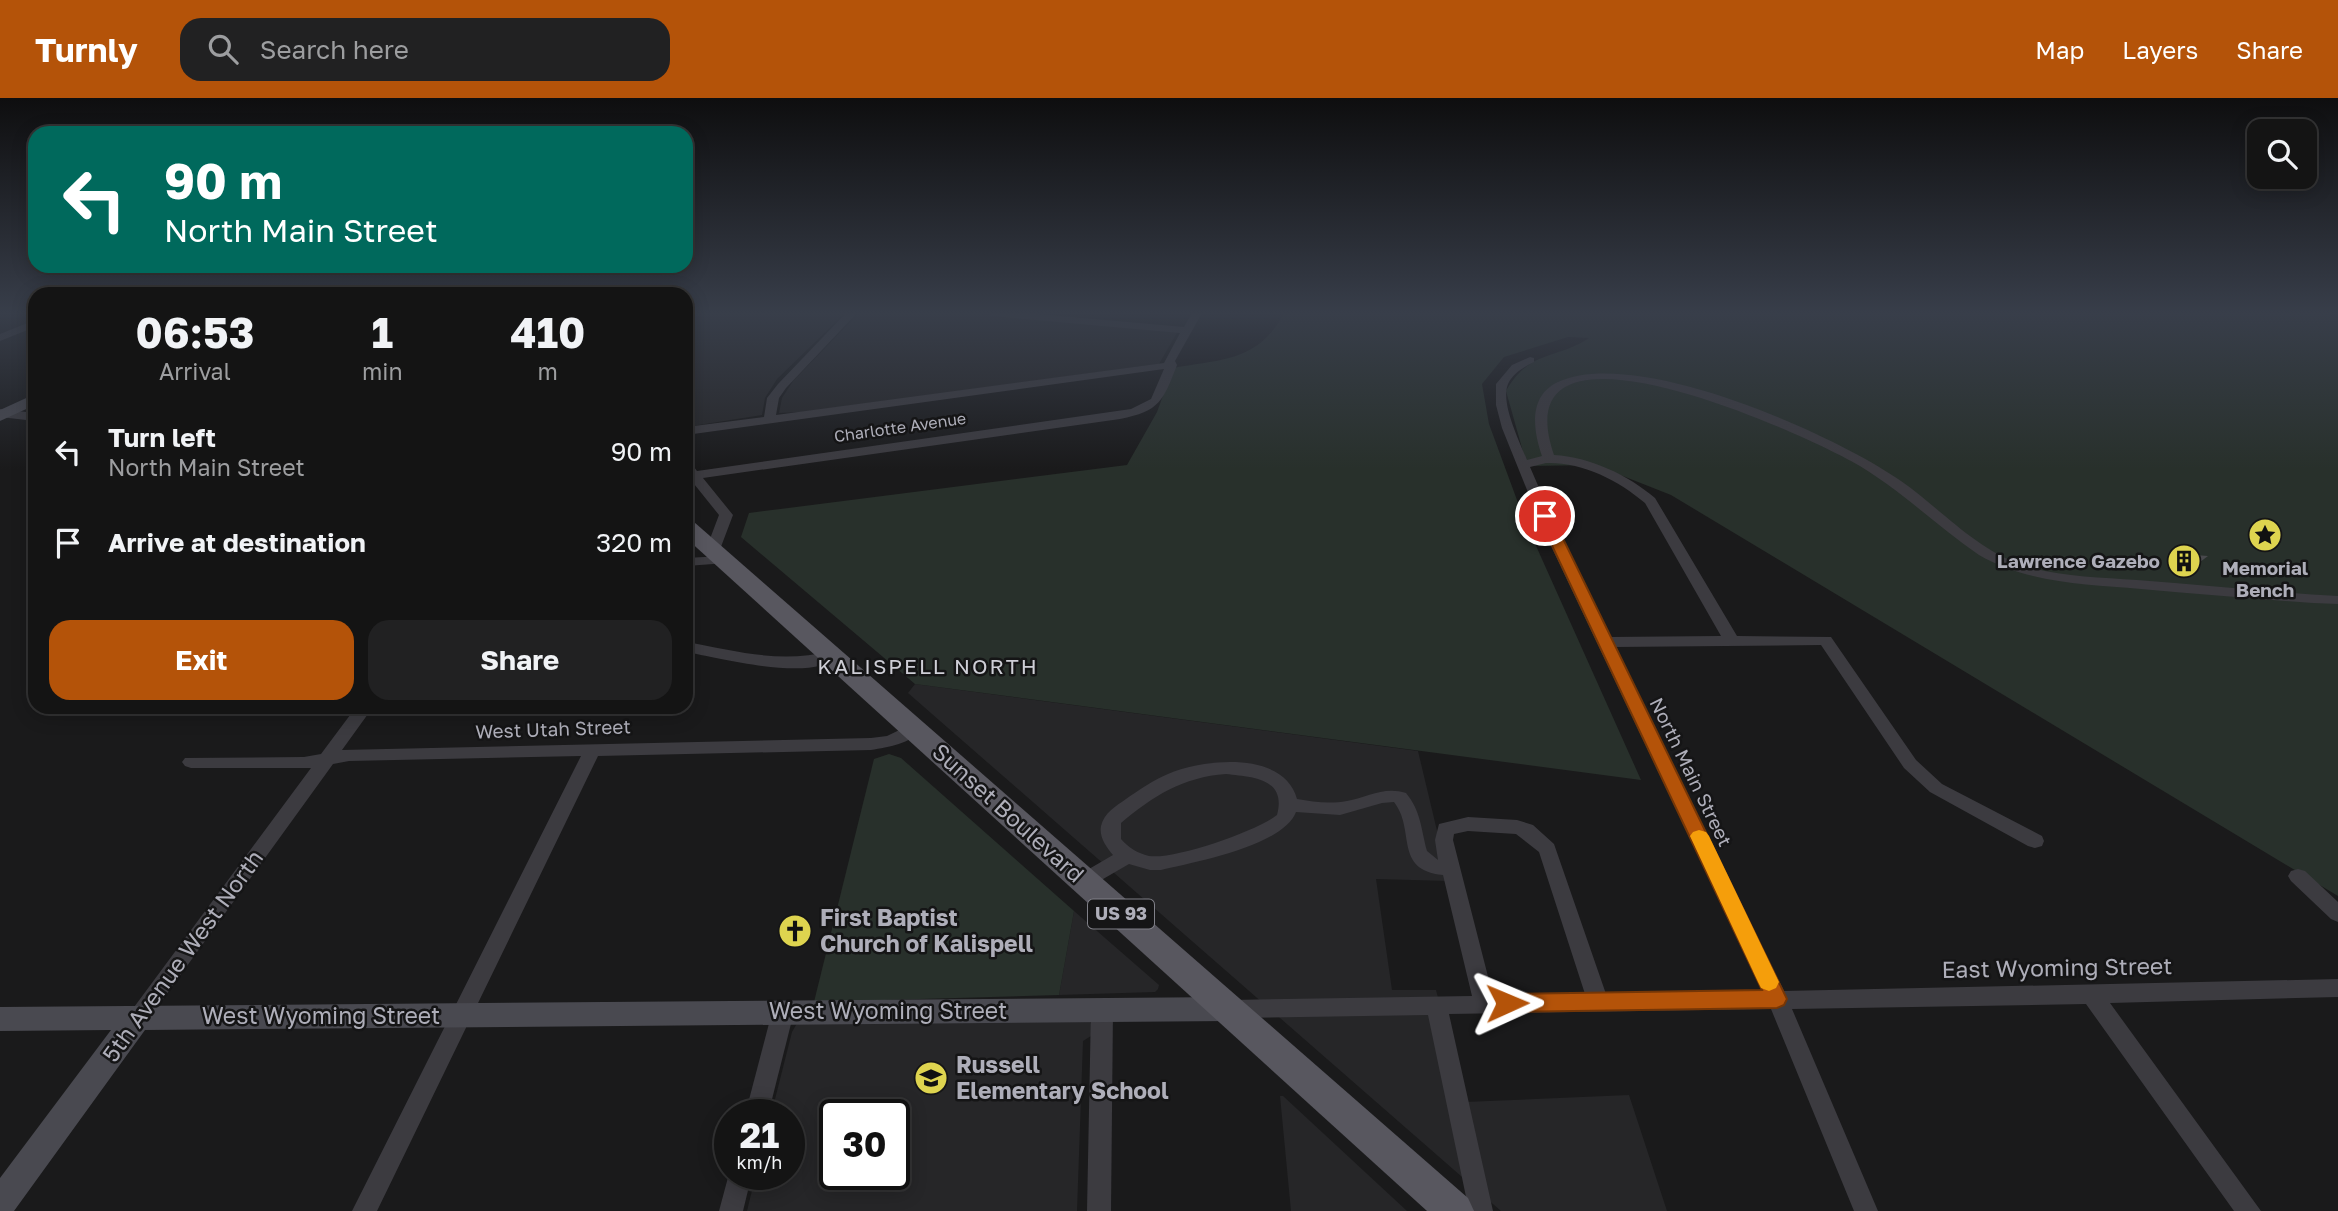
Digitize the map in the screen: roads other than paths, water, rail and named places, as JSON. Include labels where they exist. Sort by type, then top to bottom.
[{"type":"main road","name":"Sunset Boulevard","points":[[693,534],[1455,1211]]},
{"type":"street","points":[[771,418],[773,398],[802,365]]},
{"type":"street","points":[[693,430],[1171,365]]},
{"type":"street","name":"Charlotte Avenue","points":[[693,471],[1108,416],[1152,407],[1171,365]]},
{"type":"street","name":"North Main Street","points":[[1523,365],[1506,378],[1501,396],[1508,428],[1522,465],[1777,999],[1866,1211]]},
{"type":"street","points":[[1549,458],[1540,418],[1544,398],[1556,387],[1578,378],[1606,375],[1640,378],[1674,386],[1758,415],[1821,442],[1896,483],[1988,556],[2017,568],[2075,579],[2338,600]]},
{"type":"street","points":[[2,414],[28,402]]},
{"type":"street","points":[[2,414],[28,416]]},
{"type":"street","points":[[1522,465],[1549,458],[1600,471],[1643,494],[1732,641]]},
{"type":"street","points":[[693,474],[726,515],[717,556],[693,561]]},
{"type":"street","points":[[1605,642],[1826,640],[1910,764],[1936,788],[2035,841]]},
{"type":"street","points":[[693,648],[785,663],[811,663],[831,656]]},
{"type":"street","name":"5th Avenue West North","points":[[0,1204],[360,714]]},
{"type":"street","name":"West Utah Street","points":[[191,762],[304,763],[328,758],[593,749],[871,744],[891,741],[915,729]]},
{"type":"street","points":[[364,1211],[593,749]]},
{"type":"street","points":[[1199,768],[1236,769],[1270,776],[1284,787],[1289,803],[1282,821],[1257,835],[1161,863],[1150,863],[1127,856],[1111,838],[1110,825],[1113,819],[1147,792],[1177,776],[1199,768]]},
{"type":"street","points":[[1289,803],[1307,807],[1349,806],[1380,795],[1400,797],[1409,808],[1421,859],[1431,868],[1452,869]]},
{"type":"street","points":[[1485,1003],[1444,833],[1451,826],[1468,824],[1517,827],[1533,835],[1551,857],[1598,1001]]},
{"type":"street","points":[[1084,881],[1127,856]]},
{"type":"street","points":[[2298,876],[2338,914]]},
{"type":"street","name":"East Wyoming Street","points":[[1777,999],[2092,995],[2338,988]]},
{"type":"street","points":[[2092,995],[2249,1211]]},
{"type":"street","name":"West Wyoming Street","points":[[0,1019],[1228,1009],[1777,999]]},
{"type":"street","points":[[1436,1004],[1481,1211]]},
{"type":"street","points":[[1099,1211],[1102,1009]]},
{"type":"street","points":[[760,1099],[783,1012]]},
{"type":"street","points":[[731,1211],[736,1190]]},
{"type":"place","name":"Memorial Bench","points":[[2265,535]]},
{"type":"place","name":"Lawrence Gazebo","points":[[2184,561]]},
{"type":"place","name":"First Baptist Church of Kalispell","points":[[795,931]]},
{"type":"place","name":"Russell Elementary School","points":[[931,1078]]},
{"type":"district","name":"KALISPELL NORTH","points":[[928,667]]}]
